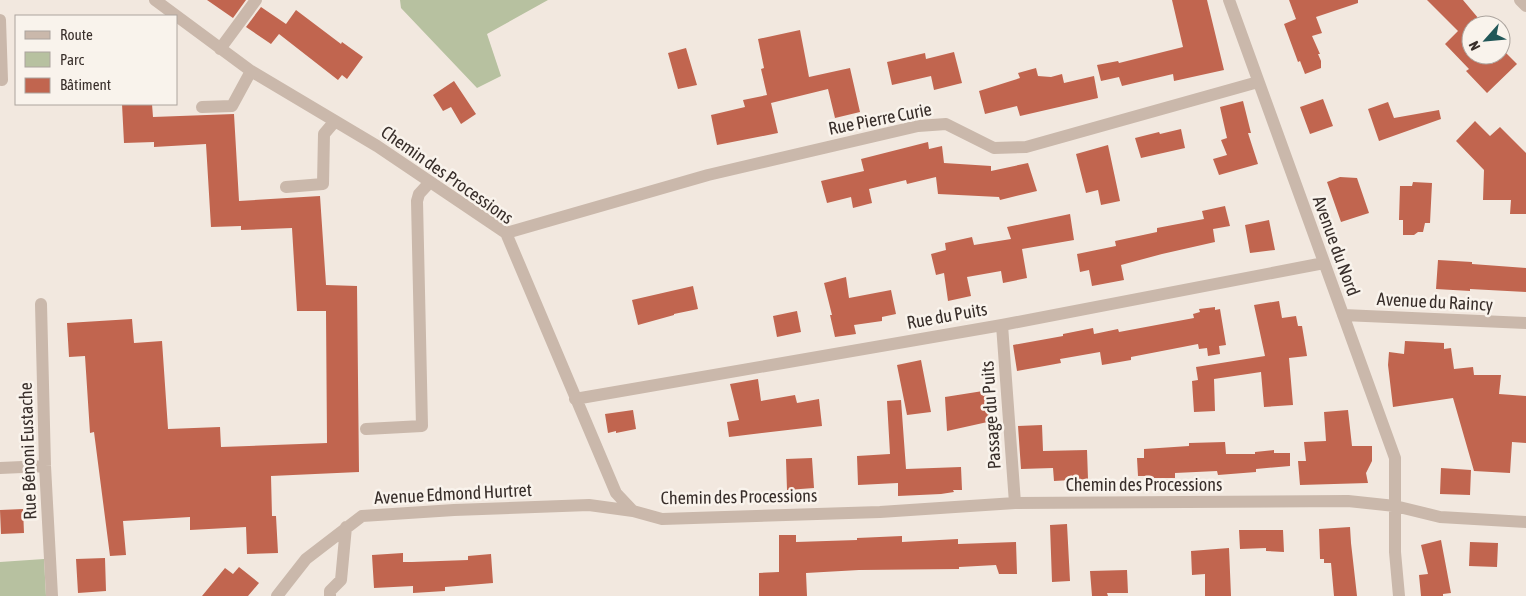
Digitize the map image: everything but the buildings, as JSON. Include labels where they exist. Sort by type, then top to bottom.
[{"type":"street","name":"Chemin des Processions","points":[[155,0],[175,15]]},
{"type":"street","points":[[220,49],[256,0]]},
{"type":"street","name":"Avenue du Nord","points":[[1229,0],[1395,458],[1395,552],[1399,596]]},
{"type":"street","points":[[1520,0],[1526,6]]},
{"type":"street","name":"Chemin des Processions","points":[[178,17],[251,71],[377,146],[506,233],[616,493],[633,511],[662,519],[880,512],[1015,503],[1348,501],[1395,506],[1440,517],[1526,522]]},
{"type":"street","points":[[0,20],[2,80]]},
{"type":"street","points":[[202,107],[232,106],[251,71]]},
{"type":"street","name":"Rue Pierre Curie","points":[[506,233],[708,174],[918,126],[946,124],[994,148],[1026,148],[1258,82]]},
{"type":"street","points":[[286,187],[323,184],[324,134],[335,121]]},
{"type":"street","points":[[366,428],[422,426],[417,201],[419,194],[430,182]]},
{"type":"street","name":"Rue du Puits","points":[[575,399],[1002,325],[1324,263]]},
{"type":"street","name":"Rue Bénoni Eustache","points":[[41,304],[45,466],[52,596]]},
{"type":"street","name":"Avenue du Raincy","points":[[1343,315],[1526,323]]},
{"type":"street","name":"Passage du Puits","points":[[1002,325],[1015,503]]},
{"type":"street","points":[[0,468],[45,466]]},
{"type":"street","name":"Avenue Edmond Hurtret","points":[[277,596],[306,559],[362,516],[454,510],[589,505],[633,511]]},
{"type":"street","points":[[330,596],[330,590],[341,580],[346,527]]},
{"type":"green space","points":[[400,0],[548,0],[487,34],[501,76],[477,88],[401,8]]},
{"type":"green space","points":[[44,559],[46,596],[0,596],[0,562]]}]
